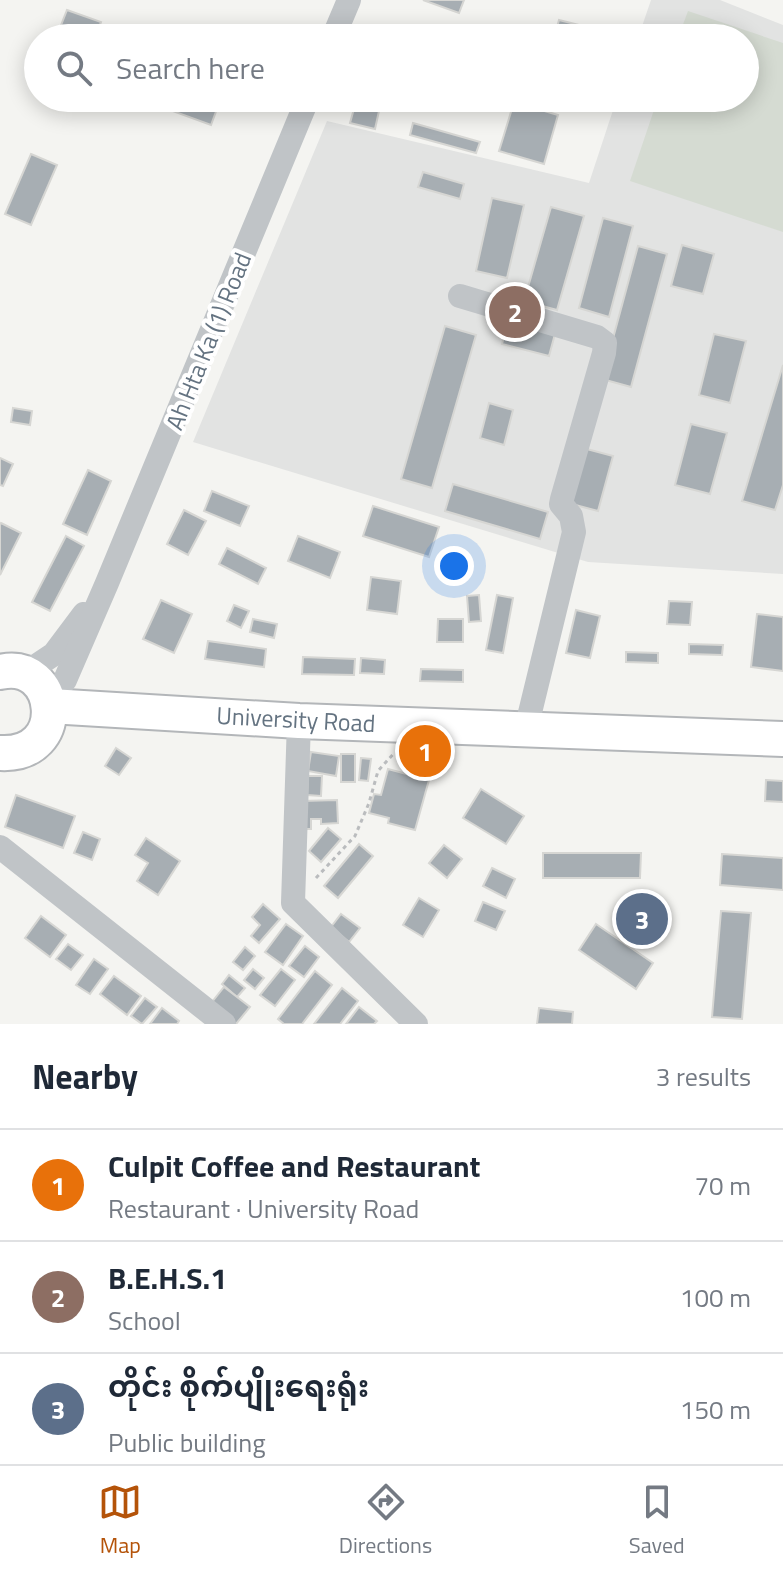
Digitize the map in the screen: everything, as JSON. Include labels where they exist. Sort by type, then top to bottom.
[{"type":"highway","points":[[0,754],[17,753],[31,747],[42,736],[49,721],[49,703],[43,689],[35,680],[12,673]]},
{"type":"highway","name":"University Road","points":[[49,703],[299,721],[783,739]]},
{"type":"street","points":[[339,24],[349,0]]},
{"type":"street","name":"Ah Hta Ka (1) Road","points":[[107,583],[302,112]]},
{"type":"street","points":[[460,296],[597,337],[605,343],[562,499],[561,504],[571,516],[574,532],[526,729]]},
{"type":"street","points":[[12,673],[54,654],[107,583]]},
{"type":"street","points":[[49,703],[65,680],[107,583]]},
{"type":"street","points":[[299,721],[293,903],[416,1024]]},
{"type":"street","points":[[0,847],[224,1024]]},
{"type":"path","points":[[293,903],[355,836],[378,771],[418,724]]},
{"type":"shaded area","points":[[651,0],[720,0],[783,25],[783,574],[588,562],[193,442],[327,121],[589,183],[612,112],[759,112],[759,24],[643,24]]},
{"type":"shaded area","points":[[688,11],[727,24],[683,24]]},
{"type":"shaded area","points":[[759,35],[783,43],[783,232],[630,181],[653,112],[759,112]]},
{"type":"building","points":[[423,0],[464,0],[459,13]]},
{"type":"building","points":[[67,10],[101,22],[100,24],[62,24]]},
{"type":"building","points":[[175,112],[216,112],[211,125]]},
{"type":"building","points":[[353,112],[379,112],[375,129],[350,123]]},
{"type":"building","points":[[511,112],[558,115],[544,164],[499,151]]},
{"type":"building","points":[[413,123],[480,142],[476,153],[410,135]]},
{"type":"building","points":[[31,154],[57,165],[31,225],[5,214]]},
{"type":"building","points":[[423,172],[464,184],[460,199],[418,187]]},
{"type":"building","points":[[492,198],[524,205],[507,278],[476,271]]},
{"type":"building","points":[[551,207],[584,216],[557,310],[524,301]]},
{"type":"building","points":[[603,218],[633,226],[609,317],[579,308]]},
{"type":"building","points":[[682,245],[714,254],[703,294],[671,286]]},
{"type":"building","points":[[638,246],[667,254],[631,387],[602,379]]},
{"type":"building","points":[[508,322],[555,334],[549,356],[502,344]]},
{"type":"building","points":[[445,326],[476,335],[432,488],[401,479]]},
{"type":"building","points":[[714,334],[746,341],[730,403],[699,395]]},
{"type":"building","points":[[783,365],[783,485],[775,510],[742,501]]},
{"type":"building","points":[[489,403],[513,410],[504,445],[480,438]]},
{"type":"building","points":[[13,408],[32,411],[30,425],[11,422]]},
{"type":"building","points":[[691,424],[727,433],[710,494],[675,485]]},
{"type":"building","points":[[583,448],[613,456],[598,511],[568,503]]},
{"type":"building","points":[[0,458],[13,464],[3,486],[0,485]]},
{"type":"building","points":[[88,470],[111,481],[87,535],[63,524]]},
{"type":"building","points":[[453,484],[548,512],[540,539],[445,511]]},
{"type":"building","points":[[212,491],[249,506],[240,526],[204,511]]},
{"type":"building","points":[[373,506],[439,527],[429,557],[363,536]]},
{"type":"building","points":[[184,510],[206,521],[188,555],[167,544]]},
{"type":"building","points":[[0,525],[21,533],[0,575]]},
{"type":"building","points":[[66,536],[84,546],[50,611],[32,602]]},
{"type":"building","points":[[298,536],[340,552],[330,578],[288,561]]},
{"type":"building","points":[[227,548],[266,568],[258,584],[219,564]]},
{"type":"building","points":[[371,577],[401,581],[397,614],[367,610]]},
{"type":"building","points":[[479,595],[481,621],[469,622],[467,596]]},
{"type":"building","points":[[497,595],[513,598],[503,653],[486,650]]},
{"type":"building","points":[[161,600],[192,614],[174,653],[143,639]]},
{"type":"building","points":[[669,601],[692,602],[690,625],[667,624]]},
{"type":"building","points":[[234,605],[249,611],[241,628],[227,621]]},
{"type":"building","points":[[576,610],[600,616],[590,658],[566,653]]},
{"type":"building","points":[[757,614],[783,617],[783,671],[751,667]]},
{"type":"building","points":[[253,619],[277,624],[274,638],[250,632]]},
{"type":"building","points":[[438,619],[463,619],[463,642],[437,642]]},
{"type":"building","points":[[208,641],[266,649],[264,667],[205,659]]},
{"type":"building","points":[[689,644],[723,645],[722,655],[689,654]]},
{"type":"building","points":[[626,652],[658,653],[658,663],[626,662]]},
{"type":"building","points":[[303,657],[355,659],[354,675],[302,674]]},
{"type":"building","points":[[361,658],[385,660],[384,674],[360,673]]},
{"type":"building","points":[[421,669],[463,670],[463,682],[420,681]]},
{"type":"building","points":[[116,748],[131,758],[119,775],[105,766]]},
{"type":"building","points":[[311,752],[339,756],[336,776],[308,771]]},
{"type":"building","points":[[341,754],[355,754],[355,782],[341,782]]},
{"type":"building","points":[[361,758],[371,759],[368,781],[359,780]]},
{"type":"building","points":[[388,769],[429,780],[415,830],[388,823],[389,818],[369,813],[374,794],[381,795]]},
{"type":"building","points":[[308,776],[322,776],[321,796],[307,795]]},
{"type":"building","points":[[766,780],[783,781],[783,802],[765,801]]},
{"type":"building","points":[[481,789],[524,816],[506,844],[463,818]]},
{"type":"building","points":[[16,795],[75,816],[63,848],[5,827]]},
{"type":"building","points":[[337,800],[338,823],[321,824],[321,819],[311,819],[311,829],[303,829],[302,801]]},
{"type":"building","points":[[328,828],[341,839],[321,862],[309,851]]},
{"type":"building","points":[[83,832],[100,839],[92,860],[74,853]]},
{"type":"building","points":[[146,838],[180,861],[158,895],[137,881],[148,863],[135,855]]},
{"type":"building","points":[[359,844],[373,856],[338,898],[324,886]]},
{"type":"building","points":[[444,845],[462,859],[447,878],[429,863]]},
{"type":"building","points":[[543,853],[641,853],[640,878],[543,878]]},
{"type":"building","points":[[722,854],[783,858],[783,890],[720,885]]},
{"type":"building","points":[[492,868],[515,879],[506,898],[483,886]]},
{"type":"building","points":[[419,898],[439,910],[423,937],[403,925]]},
{"type":"building","points":[[483,902],[505,911],[496,930],[475,921]]},
{"type":"building","points":[[263,904],[280,919],[259,943],[251,936],[260,925],[252,917]]},
{"type":"building","points":[[721,911],[751,913],[742,1019],[712,1017]]},
{"type":"building","points":[[341,914],[360,928],[349,942],[331,927]]},
{"type":"building","points":[[41,916],[66,935],[50,957],[25,938]]},
{"type":"building","points":[[286,924],[303,936],[283,965],[265,952]]},
{"type":"building","points":[[596,924],[653,963],[636,989],[579,950]]},
{"type":"building","points":[[68,944],[83,955],[71,970],[56,959]]},
{"type":"building","points":[[305,946],[319,957],[304,977],[289,966]]},
{"type":"building","points":[[245,947],[255,956],[243,970],[233,962]]},
{"type":"building","points":[[94,959],[108,969],[90,994],[76,985]]},
{"type":"building","points":[[253,969],[264,978],[255,989],[244,980]]},
{"type":"building","points":[[281,969],[295,980],[275,1006],[260,995]]},
{"type":"building","points":[[315,971],[332,985],[302,1024],[284,1024],[278,1019]]},
{"type":"building","points":[[229,975],[245,988],[237,997],[222,984]]},
{"type":"building","points":[[114,976],[141,996],[127,1015],[100,994]]},
{"type":"building","points":[[224,987],[250,1007],[236,1024],[229,1024],[208,1007]]},
{"type":"building","points":[[342,988],[358,1001],[340,1024],[314,1024]]},
{"type":"building","points":[[145,998],[157,1007],[142,1024],[131,1016]]},
{"type":"building","points":[[359,1007],[377,1021],[374,1024],[346,1024]]},
{"type":"building","points":[[162,1008],[179,1021],[177,1024],[150,1024]]},
{"type":"building","points":[[539,1008],[573,1012],[572,1024],[537,1024]]},
{"type":"place","name":"B.E.H.S.1","points":[[515,312]]},
{"type":"place","name":"Culpit Coffee and Restaurant","points":[[425,751]]},
{"type":"place","name":"တိုင်း စိုက်ပျိုးရေးရုံး","points":[[642,919]]}]
